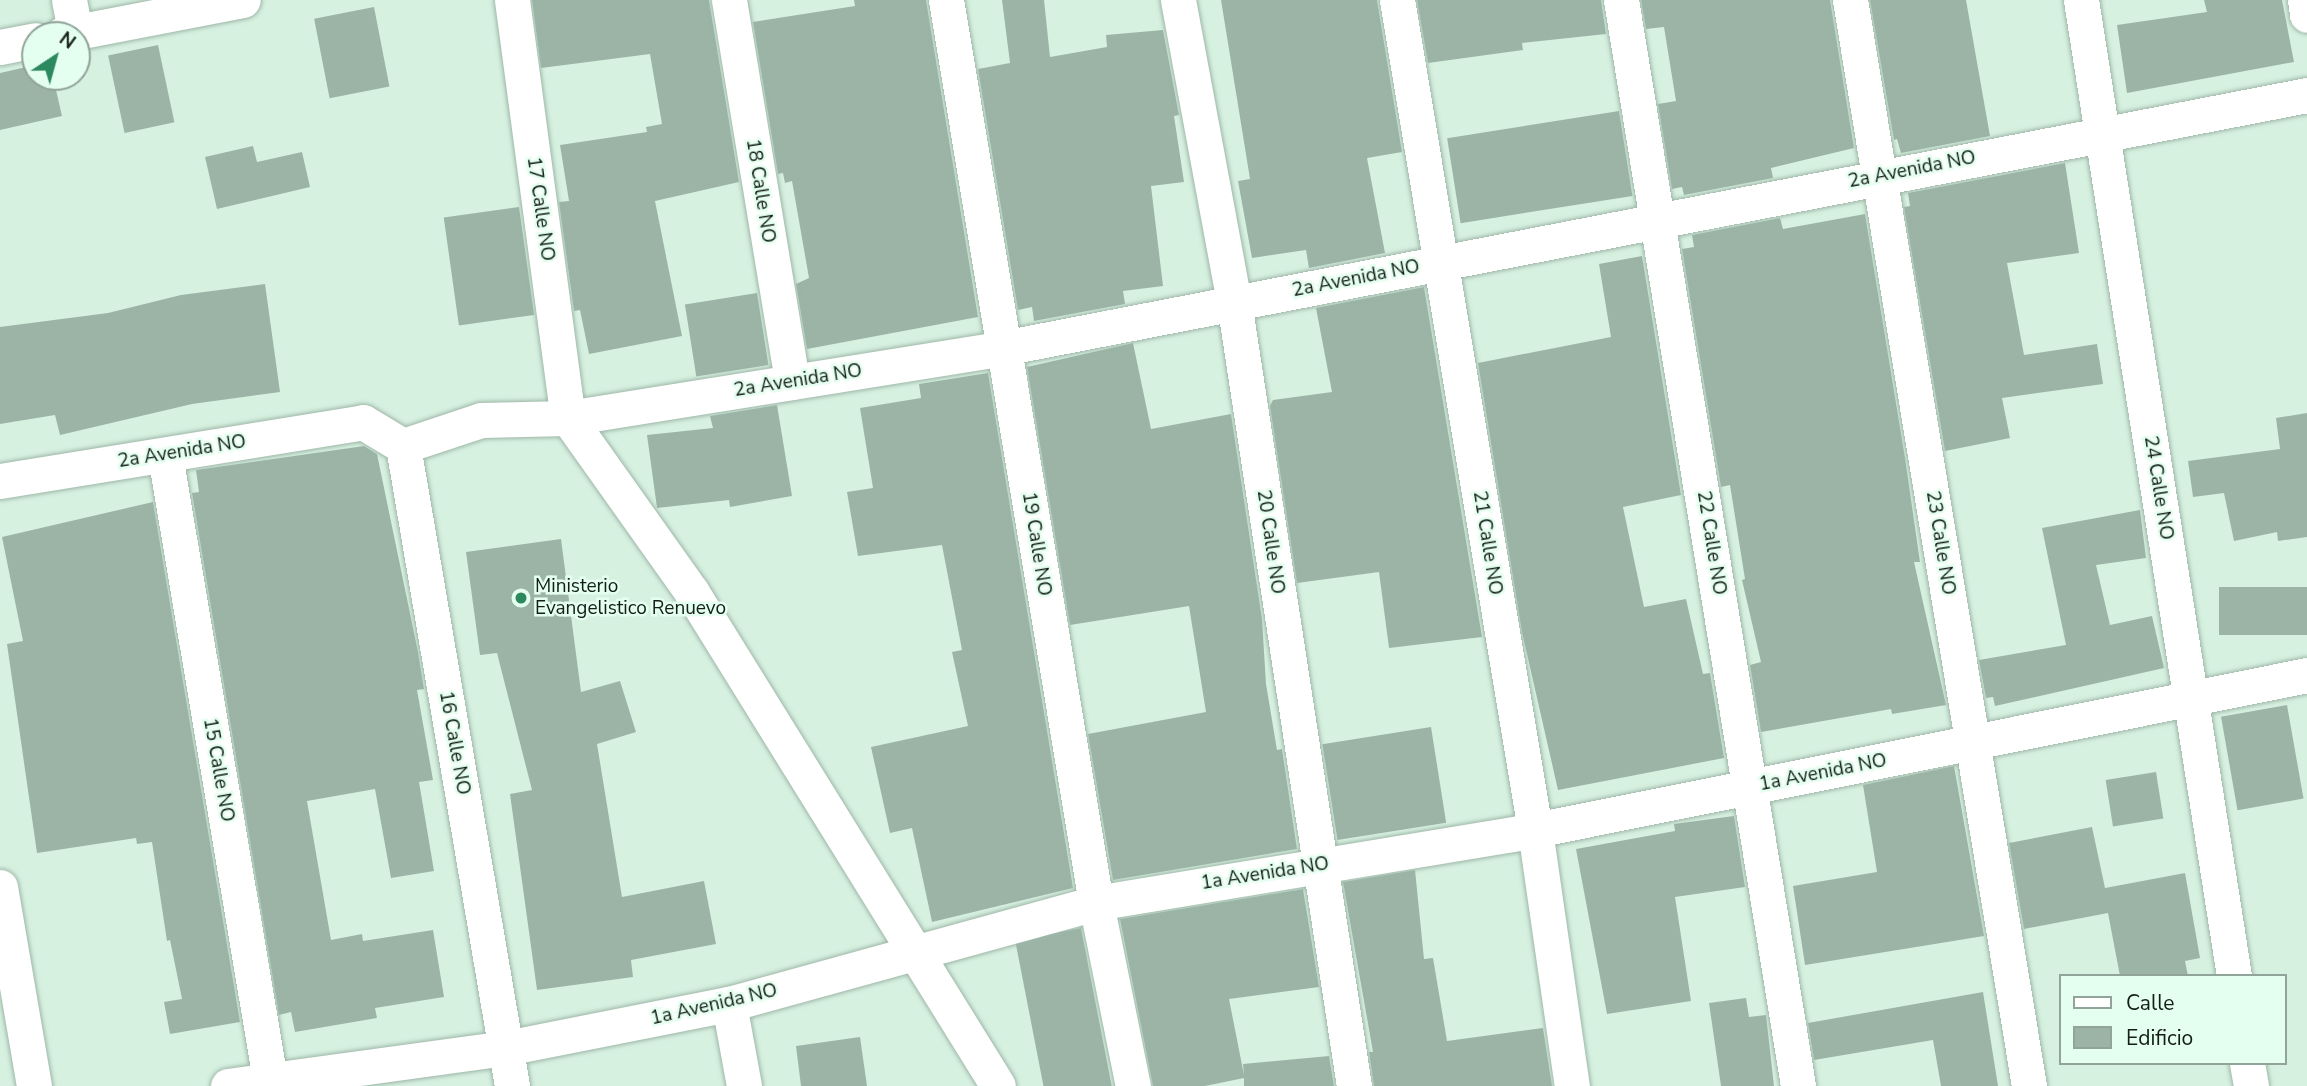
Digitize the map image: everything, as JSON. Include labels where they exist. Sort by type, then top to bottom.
[{"type":"street","points":[[77,21],[243,0]]},
{"type":"street","name":"17 Calle NO","points":[[512,0],[568,418]]},
{"type":"street","name":"18 Calle NO","points":[[729,0],[792,382]]},
{"type":"street","name":"19 Calle NO","points":[[946,0],[1096,903],[1133,1086]]},
{"type":"street","name":"20 Calle NO","points":[[1178,0],[1234,302],[1318,866],[1354,1086]]},
{"type":"street","name":"21 Calle NO","points":[[1397,0],[1535,830],[1572,1086]]},
{"type":"street","name":"22 Calle NO","points":[[1621,0],[1798,1086]]},
{"type":"street","name":"23 Calle NO","points":[[1850,0],[2029,1086]]},
{"type":"street","name":"24 Calle NO","points":[[2081,0],[2234,974]]},
{"type":"street","points":[[2305,0],[2307,15]]},
{"type":"street","points":[[0,47],[21,43]]},
{"type":"street","name":"2a Avenida NO","points":[[0,481],[363,422],[403,446],[481,419],[568,418],[1003,348],[2103,132],[2307,95]]},
{"type":"street","points":[[568,418],[691,591],[998,1086]]},
{"type":"street","name":"16 Calle NO","points":[[403,446],[512,1086]]},
{"type":"street","name":"15 Calle NO","points":[[164,455],[271,1083]]},
{"type":"street","name":"1a Avenida NO","points":[[228,1086],[271,1083],[506,1048],[729,1004],[1096,903],[1535,830],[2307,675]]},
{"type":"street","points":[[0,887],[34,1086]]},
{"type":"street","points":[[729,1004],[744,1086]]},
{"type":"street","points":[[2247,1065],[2250,1086]]},
{"type":"building","points":[[532,0],[709,0],[739,182],[655,201],[682,336],[589,354],[580,310],[574,311],[559,202],[569,201],[560,145],[647,132],[646,127],[662,124],[650,54],[541,68]]},
{"type":"building","points":[[854,0],[926,0],[978,317],[807,349],[796,284],[809,278],[792,181],[785,183],[783,173],[778,174],[753,22],[855,6]]},
{"type":"building","points":[[1002,0],[1044,0],[1050,57],[1107,47],[1106,35],[1163,30],[1179,115],[1174,116],[1184,182],[1151,186],[1163,286],[1123,291],[1125,304],[1034,321],[1032,307],[1018,310],[978,69],[1010,63]]},
{"type":"building","points":[[1221,0],[1377,0],[1402,152],[1367,158],[1385,253],[1309,268],[1306,250],[1252,258],[1238,181],[1250,179]]},
{"type":"building","points":[[1417,0],[1601,0],[1606,34],[1522,43],[1523,50],[1428,63]]},
{"type":"building","points":[[1641,0],[1830,0],[1854,148],[1771,168],[1773,178],[1684,195],[1682,187],[1672,189],[1658,104],[1676,101],[1664,27],[1646,29]]},
{"type":"building","points":[[1870,0],[1966,0],[1990,136],[1901,153],[1897,139],[1894,140]]},
{"type":"building","points":[[2204,0],[2282,0],[2294,62],[2127,93],[2117,25],[2207,12]]},
{"type":"building","points":[[374,7],[389,87],[330,98],[314,19]]},
{"type":"building","points":[[158,45],[174,122],[125,133],[108,56]]},
{"type":"building","points":[[21,68],[21,91],[56,91],[62,116],[0,130],[0,73]]},
{"type":"building","points":[[1619,111],[1632,196],[1461,223],[1447,138]]},
{"type":"building","points":[[253,146],[257,162],[302,152],[310,187],[217,209],[205,157]]},
{"type":"building","points":[[2065,163],[2079,253],[2007,263],[2024,355],[2097,344],[2103,384],[2002,398],[2010,438],[1945,451],[1904,207],[1910,206],[1908,193]]},
{"type":"building","points":[[519,207],[534,315],[459,326],[444,218]]},
{"type":"building","points":[[1865,214],[1920,562],[1914,562],[1946,705],[1892,714],[1891,709],[1761,732],[1750,665],[1761,662],[1742,580],[1745,579],[1730,485],[1721,487],[1682,249],[1694,247],[1692,235],[1780,218],[1783,229]]},
{"type":"building","points":[[1642,256],[1681,495],[1623,507],[1644,607],[1686,599],[1703,674],[1710,673],[1724,758],[1558,790],[1522,632],[1478,363],[1611,337],[1599,264]]},
{"type":"building","points":[[265,284],[280,392],[192,404],[60,435],[55,415],[0,424],[0,327],[108,313],[181,295]]},
{"type":"building","points":[[1424,287],[1482,637],[1389,648],[1379,572],[1297,583],[1270,406],[1273,400],[1332,392],[1316,308]]},
{"type":"building","points":[[757,293],[768,365],[696,377],[685,304]]},
{"type":"building","points":[[1133,343],[1151,429],[1231,414],[1262,619],[1266,684],[1277,750],[1282,749],[1297,849],[1113,880],[1088,734],[1206,712],[1189,606],[1070,625],[1027,367]]},
{"type":"building","points":[[988,373],[1073,888],[932,922],[912,828],[890,833],[871,747],[968,726],[952,652],[962,650],[942,545],[858,556],[847,492],[873,488],[860,408],[921,398],[919,384]]},
{"type":"building","points":[[777,405],[792,496],[730,507],[729,500],[657,508],[647,435],[713,428],[710,416]]},
{"type":"building","points":[[2307,413],[2307,537],[2278,541],[2277,532],[2234,541],[2224,493],[2193,497],[2188,461],[2280,449],[2276,418]]},
{"type":"building","points":[[364,446],[377,454],[418,652],[424,689],[417,690],[433,780],[419,782],[434,871],[391,878],[375,789],[307,801],[331,940],[362,934],[363,941],[433,930],[444,997],[375,1008],[377,1018],[295,1032],[291,1012],[279,1015],[192,493],[199,492],[196,470]]},
{"type":"building","points":[[153,502],[240,1022],[170,1034],[164,1002],[182,999],[170,940],[167,941],[152,842],[137,844],[136,838],[37,853],[7,644],[23,641],[2,537]]},
{"type":"building","points":[[2140,510],[2146,558],[2096,565],[2110,625],[2152,616],[2164,668],[1995,706],[1993,697],[1986,698],[1979,660],[2066,645],[2042,528]]},
{"type":"building","points":[[561,539],[581,692],[620,681],[636,732],[597,744],[622,897],[704,881],[716,944],[631,960],[633,977],[537,990],[510,794],[532,790],[497,653],[480,655],[466,552]]},
{"type":"building","points":[[2219,587],[2307,587],[2307,635],[2219,635]]},
{"type":"building","points":[[2287,705],[2303,799],[2238,810],[2221,717]]},
{"type":"building","points":[[1431,727],[1446,823],[1338,840],[1322,744]]},
{"type":"building","points":[[1954,766],[1984,936],[1805,965],[1793,886],[1877,872],[1863,785]]},
{"type":"building","points":[[2156,772],[2163,818],[2113,826],[2106,780]]},
{"type":"building","points":[[1734,816],[1745,887],[1675,897],[1691,1001],[1607,1014],[1576,849],[1675,831],[1674,824]]},
{"type":"building","points":[[2092,827],[2105,888],[2185,873],[2200,958],[2185,961],[2188,974],[2120,974],[2108,913],[2024,929],[2009,843]]},
{"type":"building","points":[[1415,870],[1424,959],[1433,958],[1447,1041],[1543,1028],[1552,1086],[1374,1086],[1369,1052],[1373,1052],[1343,882]]},
{"type":"building","points":[[1303,889],[1319,987],[1229,999],[1244,1075],[1243,1064],[1329,1056],[1334,1086],[1244,1086],[1244,1078],[1205,1086],[1153,1086],[1120,919]]},
{"type":"building","points":[[1081,928],[1112,1086],[1043,1086],[1015,941]]},
{"type":"building","points":[[1983,992],[1998,1086],[1941,1086],[1933,1040],[1814,1060],[1808,1023]]},
{"type":"building","points":[[1746,998],[1749,1017],[1766,1015],[1774,1086],[1721,1086],[1709,1003]]},
{"type":"building","points":[[860,1037],[867,1086],[801,1086],[796,1046]]},
{"type":"place","name":"Ministerio Evangelistico Renuevo","points":[[521,598]]}]
